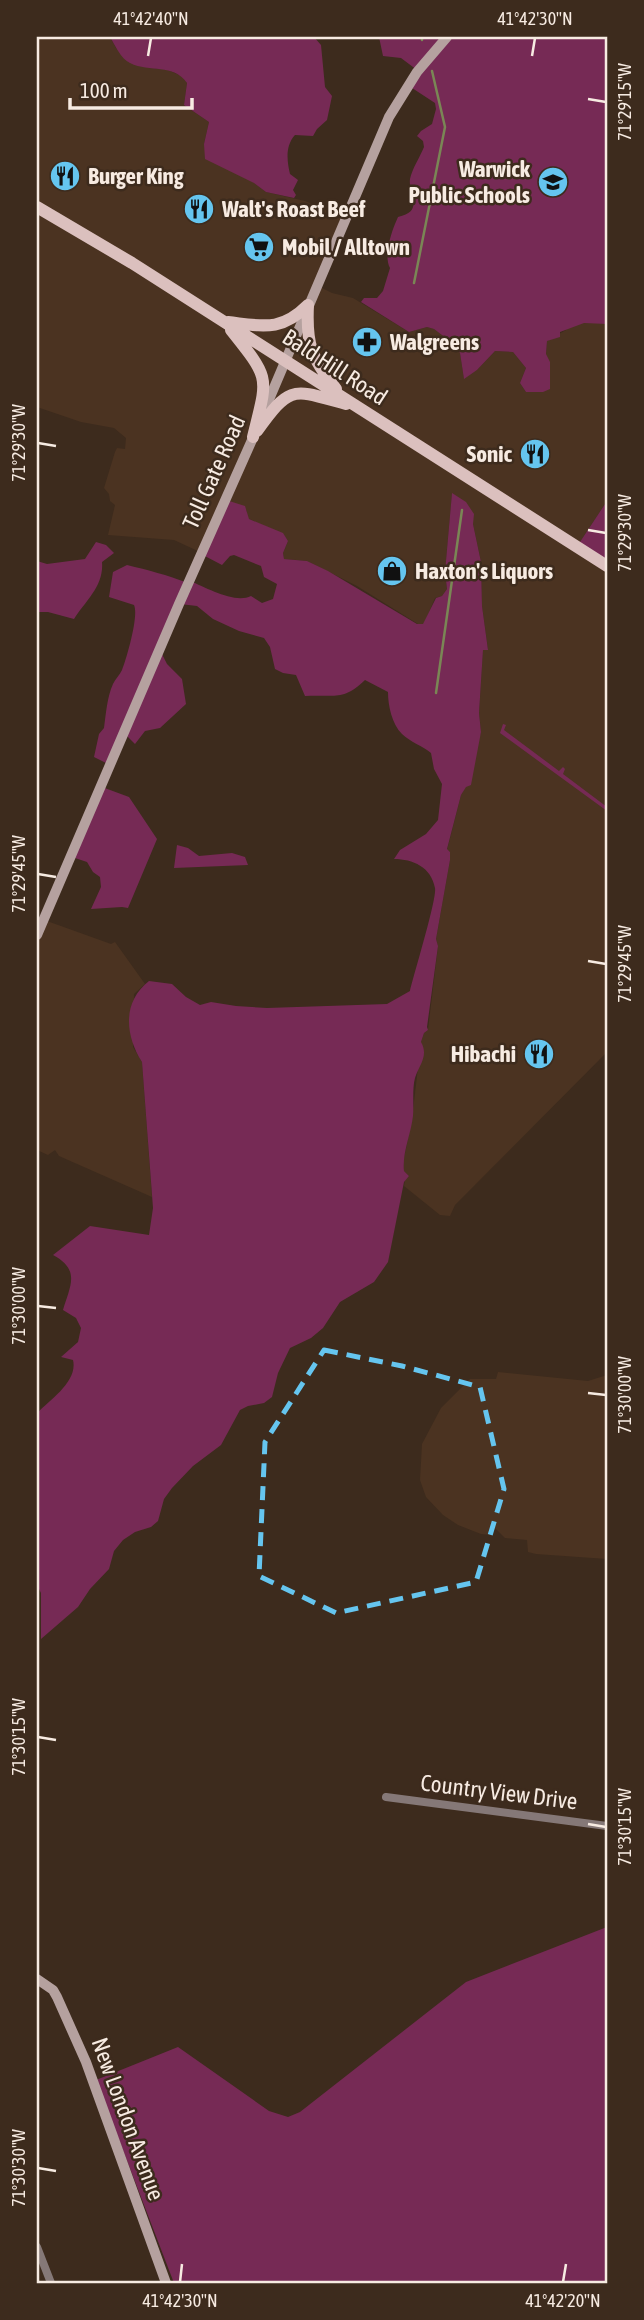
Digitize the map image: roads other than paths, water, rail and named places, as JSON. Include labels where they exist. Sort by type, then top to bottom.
[{"type":"main road","name":"Toll Gate Road","points":[[37,935],[389,117],[417,72],[447,37]]},
{"type":"main road","name":"Bald Hill Road","points":[[37,207],[132,263],[607,566]]},
{"type":"main road","points":[[224,321],[279,325],[299,314],[308,305]]},
{"type":"main road","points":[[308,305],[307,333],[310,349],[326,376],[343,397]]},
{"type":"main road","points":[[224,321],[263,375],[264,392],[253,437]]},
{"type":"main road","points":[[253,437],[271,411],[290,394],[307,393],[359,407]]},
{"type":"main road","name":"New London Avenue","points":[[37,1979],[53,1990],[86,2062],[166,2283]]},
{"type":"street","name":"Country View Drive","points":[[386,1797],[607,1826]]},
{"type":"street","points":[[37,2247],[49,2281]]},
{"type":"waterway","points":[[414,283],[445,127],[432,71]]},
{"type":"waterway","points":[[436,693],[462,510]]},
{"type":"place","name":"Burger King","points":[[65,176]]},
{"type":"place","name":"Warwick Public Schools","points":[[553,182]]},
{"type":"place","name":"Walt's Roast Beef","points":[[199,209]]},
{"type":"place","name":"Mobil / Alltown","points":[[259,247]]},
{"type":"place","name":"Walgreens","points":[[367,342]]},
{"type":"place","name":"Sonic","points":[[535,454]]},
{"type":"place","name":"Haxton's Liquors","points":[[392,571]]},
{"type":"place","name":"Hibachi","points":[[539,1054]]}]
